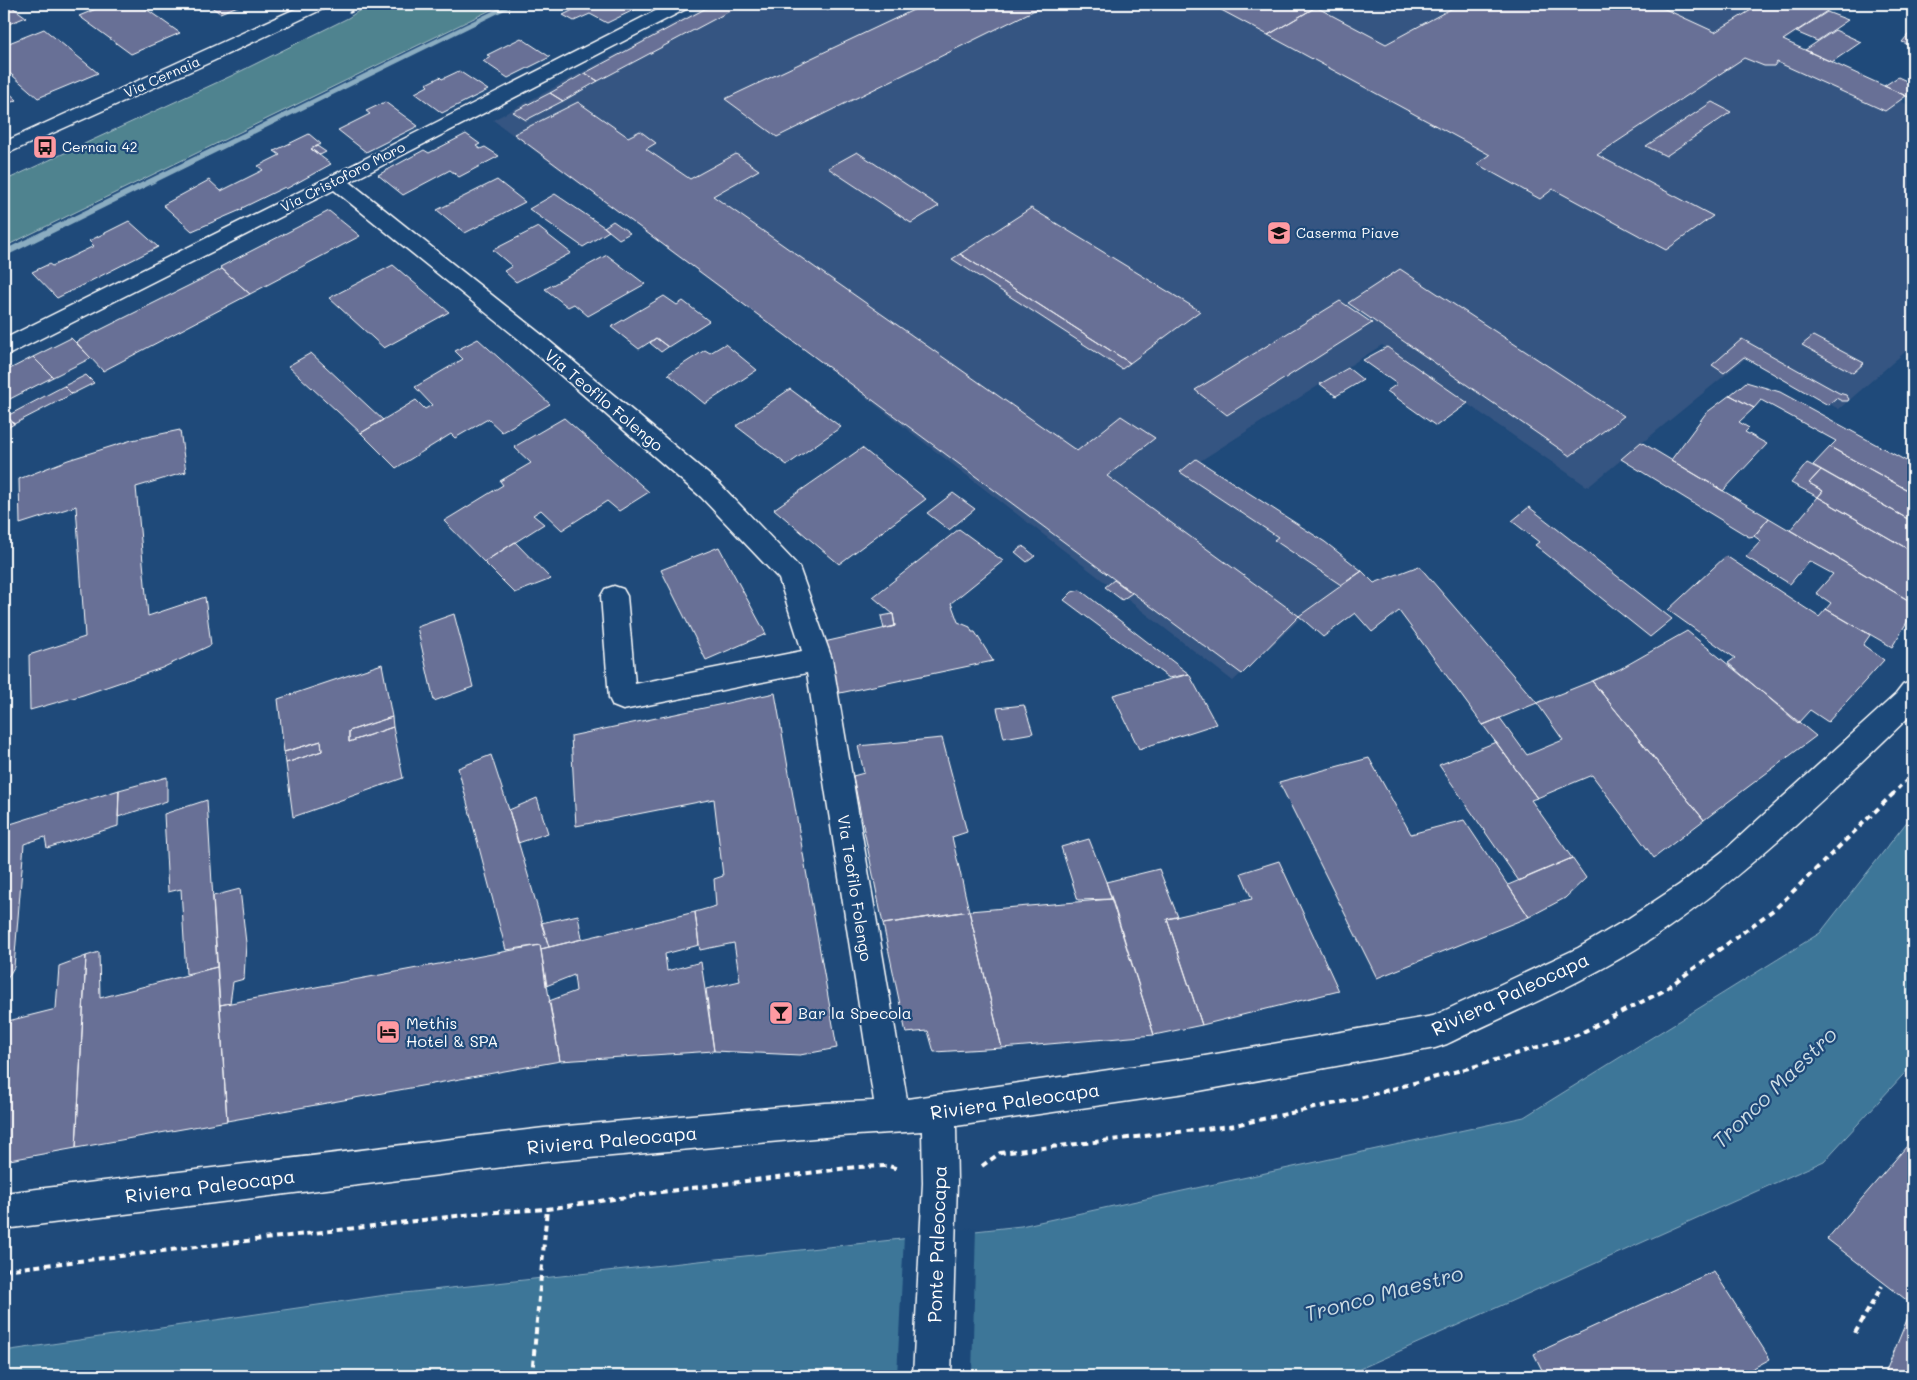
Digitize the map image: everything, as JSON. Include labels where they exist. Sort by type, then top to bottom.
[{"type":"street","name":"Via Cernaia","points":[[4,150],[319,4]]},
{"type":"street","name":"Via Cristoforo Moro","points":[[4,348],[682,4]]},
{"type":"street","name":"Via Teofilo Folengo","points":[[336,181],[534,340],[710,490],[790,574],[818,660],[894,1117]]},
{"type":"street","points":[[614,596],[623,698],[818,660]]},
{"type":"street","name":"Riviera Paleocapa","points":[[4,1211],[544,1145],[825,1120],[894,1117],[939,1112],[1199,1074],[1436,1032],[1589,959],[1640,929],[1690,896],[1738,858],[1825,779],[1906,702],[1913,693]]},
{"type":"street","name":"Ponte Paleocapa","points":[[932,1376],[939,1112]]},
{"type":"path","points":[[4,1270],[452,1217],[547,1209],[653,1193],[856,1167],[889,1166],[902,1171]]},
{"type":"path","points":[[532,1376],[547,1209]]},
{"type":"path","points":[[1855,1333],[1882,1286]]},
{"type":"shaded area","name":"Caserma Piave","points":[[710,4],[1836,5],[1779,45],[1913,107],[1913,345],[1839,409],[1746,358],[1588,487],[1382,345],[1200,461],[1362,573],[1300,619],[1233,681],[811,355],[493,120]]},
{"type":"green space","points":[[369,4],[503,4],[4,247],[4,181],[231,76],[348,18]]},
{"type":"water","name":"Tronco Maestro","points":[[1913,814],[1913,1064],[1824,1161],[1344,1376],[4,1376],[4,1351],[386,1295],[1021,1226],[1524,1117],[1820,933]]},
{"type":"pier","points":[[976,1228],[972,1376],[897,1376],[904,1236]]},
{"type":"building","points":[[4,4],[8,4],[26,17],[4,26]]},
{"type":"building","points":[[108,4],[139,4],[180,33],[131,54],[79,16]]},
{"type":"building","points":[[207,4],[243,4],[220,13]]},
{"type":"building","points":[[585,4],[646,4],[607,23],[590,14],[574,21],[563,15]]},
{"type":"building","points":[[714,4],[743,4],[598,81],[585,73]]},
{"type":"building","points":[[815,4],[839,4],[828,10]]},
{"type":"building","points":[[926,4],[1047,4],[777,137],[725,99]]},
{"type":"building","points":[[1210,4],[1309,4],[1316,7],[1268,35]]},
{"type":"building","points":[[1460,4],[1654,4],[1715,32],[1761,4],[1833,4],[1836,5],[1783,40],[1906,96],[1885,111],[1777,62],[1774,66],[1764,66],[1744,58],[1597,155],[1713,216],[1666,250],[1553,189],[1540,199],[1477,164],[1490,155],[1268,35],[1316,7],[1386,44]]},
{"type":"building","points":[[1827,12],[1848,20],[1817,41],[1796,32]]},
{"type":"building","points":[[44,29],[98,73],[38,98],[4,68],[4,45]]},
{"type":"building","points":[[1835,30],[1861,42],[1832,62],[1805,50]]},
{"type":"building","points":[[1913,31],[1913,46],[1902,42]]},
{"type":"building","points":[[521,38],[550,57],[508,78],[483,61],[491,57],[487,55]]},
{"type":"building","points":[[459,71],[488,90],[442,113],[415,93],[428,86],[426,84],[440,77],[442,79]]},
{"type":"building","points":[[585,73],[598,81],[563,101],[550,93]]},
{"type":"building","points":[[1898,77],[1913,84],[1913,99],[1884,86]]},
{"type":"building","points":[[4,88],[17,100],[4,105]]},
{"type":"building","points":[[550,93],[563,101],[526,120],[513,112]]},
{"type":"building","points":[[385,102],[418,126],[366,152],[338,130],[370,114],[366,111]]},
{"type":"building","points":[[578,102],[628,137],[640,131],[656,143],[646,149],[690,179],[736,154],[759,170],[713,196],[1077,451],[1121,416],[1155,438],[1107,476],[1299,616],[1242,674],[514,134]]},
{"type":"building","points":[[1712,102],[1731,112],[1666,156],[1646,146]]},
{"type":"building","points":[[309,134],[321,144],[311,149],[331,164],[286,189],[285,187],[243,209],[192,231],[163,205],[209,180],[221,191],[263,170],[258,166],[280,155],[274,151]]},
{"type":"building","points":[[466,134],[480,144],[476,146],[480,149],[485,147],[499,156],[459,177],[450,170],[403,195],[378,175],[424,150],[429,153]]},
{"type":"building","points":[[317,146],[326,152],[320,155],[311,149]]},
{"type":"building","points":[[857,152],[939,206],[911,223],[828,168]]},
{"type":"building","points":[[497,180],[525,202],[465,233],[437,210]]},
{"type":"building","points":[[555,194],[609,231],[583,247],[529,209]]},
{"type":"building","points":[[1031,208],[1200,311],[1130,363],[960,254]]},
{"type":"building","points":[[329,211],[360,236],[250,294],[220,267]]},
{"type":"building","points":[[129,221],[158,247],[57,298],[32,272],[49,264],[52,266],[94,246],[89,241]]},
{"type":"building","points":[[613,221],[630,233],[619,239],[604,227]]},
{"type":"building","points":[[538,227],[571,253],[516,282],[504,271],[512,266],[493,250]]},
{"type":"building","points":[[960,254],[1130,363],[1122,369],[952,259]]},
{"type":"building","points":[[607,255],[645,284],[588,316],[574,304],[568,307],[545,289]]},
{"type":"building","points":[[393,265],[449,312],[384,348],[329,298]]},
{"type":"building","points":[[222,269],[250,294],[103,371],[76,342]]},
{"type":"building","points":[[1400,269],[1624,416],[1570,456],[1348,303]]},
{"type":"building","points":[[664,296],[677,305],[683,301],[709,321],[668,347],[656,338],[639,349],[611,327]]},
{"type":"building","points":[[1340,301],[1372,323],[1227,415],[1195,390]]},
{"type":"building","points":[[1813,336],[1864,363],[1853,373],[1802,345]]},
{"type":"building","points":[[71,338],[91,358],[53,377],[33,357]]},
{"type":"building","points":[[656,338],[668,347],[661,352],[650,343]]},
{"type":"building","points":[[478,339],[550,404],[502,432],[488,419],[455,438],[451,434],[396,468],[361,433],[416,400],[425,409],[432,405],[415,387],[463,359],[455,351]]},
{"type":"building","points":[[1742,339],[1839,393],[1846,395],[1849,399],[1848,401],[1836,398],[1828,405],[1744,357],[1724,373],[1712,365]]},
{"type":"building","points":[[725,344],[757,370],[705,404],[668,374],[705,350],[710,353]]},
{"type":"building","points":[[1387,347],[1468,403],[1436,426],[1387,391],[1397,384],[1363,360]]},
{"type":"building","points":[[311,353],[383,420],[361,433],[288,366]]},
{"type":"building","points":[[33,357],[53,377],[4,402],[4,372]]},
{"type":"building","points":[[1348,368],[1363,380],[1336,396],[1320,384]]},
{"type":"building","points":[[86,375],[94,383],[72,394],[64,386]]},
{"type":"building","points":[[1746,382],[1780,392],[1910,463],[1913,467],[1913,493],[1830,447],[1836,441],[1761,400],[1754,408],[1730,395]]},
{"type":"building","points":[[64,386],[72,394],[14,424],[7,416]]},
{"type":"building","points":[[790,389],[841,427],[787,465],[736,426]]},
{"type":"building","points":[[1730,395],[1754,408],[1739,422],[1749,428],[1745,432],[1767,444],[1723,491],[1671,460],[1706,413]]},
{"type":"building","points":[[7,416],[14,424],[4,430],[4,418]]},
{"type":"building","points":[[564,418],[649,492],[619,511],[607,501],[562,530],[541,510],[533,515],[544,524],[484,562],[444,521],[503,485],[500,481],[531,463],[514,447]]},
{"type":"building","points":[[180,430],[186,472],[136,487],[148,616],[205,597],[211,645],[162,668],[83,695],[30,710],[29,655],[85,637],[76,506],[20,524],[19,479],[68,460],[132,440]]},
{"type":"building","points":[[1641,442],[1769,518],[1754,536],[1749,537],[1621,459]]},
{"type":"building","points":[[1830,447],[1913,493],[1913,522],[1813,465]]},
{"type":"building","points":[[862,448],[926,499],[839,564],[774,509]]},
{"type":"building","points":[[1196,459],[1325,542],[1362,571],[1341,585],[1274,540],[1278,537],[1180,472]]},
{"type":"building","points":[[1807,463],[1821,470],[1809,483],[1823,491],[1818,497],[1791,483]]},
{"type":"building","points":[[1821,470],[1913,522],[1913,552],[1818,497],[1823,491],[1809,483]]},
{"type":"building","points":[[953,493],[975,509],[949,530],[927,513]]},
{"type":"building","points":[[1818,497],[1913,552],[1913,603],[1790,530]]},
{"type":"building","points":[[1529,507],[1672,619],[1650,637],[1535,545],[1539,542],[1512,521]]},
{"type":"building","points":[[1769,518],[1913,603],[1913,612],[1892,647],[1826,609],[1831,603],[1816,593],[1833,574],[1809,561],[1790,584],[1746,557],[1761,541],[1754,536]]},
{"type":"building","points":[[959,529],[1003,561],[951,603],[958,622],[970,627],[972,632],[975,632],[993,661],[835,694],[824,642],[895,626],[893,614],[873,597]]},
{"type":"building","points":[[515,542],[551,579],[515,593],[484,562]]},
{"type":"building","points":[[1023,546],[1035,556],[1027,562],[1015,552]]},
{"type":"building","points":[[719,547],[766,634],[706,660],[661,570]]},
{"type":"building","points":[[1726,556],[1819,617],[1826,609],[1870,635],[1863,645],[1884,660],[1828,722],[1810,710],[1798,723],[1728,663],[1735,658],[1668,610]]},
{"type":"building","points":[[1419,566],[1537,703],[1483,725],[1399,611],[1372,632],[1355,613],[1323,637],[1299,616],[1362,571],[1374,583]]},
{"type":"building","points":[[1114,580],[1132,593],[1122,600],[1105,587]]},
{"type":"building","points":[[1080,590],[1189,674],[1169,678],[1064,600],[1072,592]]},
{"type":"building","points":[[454,614],[473,687],[434,701],[417,627]]},
{"type":"building","points":[[893,614],[895,626],[884,629],[881,616]]},
{"type":"building","points":[[1687,631],[1816,736],[1704,820],[1592,681],[1620,669]]},
{"type":"building","points":[[382,664],[392,717],[349,731],[349,742],[393,727],[403,778],[293,817],[286,763],[322,751],[321,741],[284,752],[278,699]]},
{"type":"building","points":[[1189,674],[1216,724],[1139,749],[1113,695]]},
{"type":"building","points":[[1592,681],[1704,820],[1654,858],[1592,775],[1537,798],[1483,725],[1500,718],[1527,755],[1563,740],[1537,703]]},
{"type":"building","points":[[775,693],[837,1048],[800,1055],[714,1051],[706,989],[740,981],[734,943],[700,950],[699,945],[695,912],[716,906],[714,879],[723,876],[714,799],[576,826],[571,736]]},
{"type":"building","points":[[1024,705],[1033,733],[1004,738],[997,708]]},
{"type":"building","points":[[392,717],[393,727],[349,742],[349,731]]},
{"type":"building","points":[[942,738],[967,832],[952,837],[969,911],[883,924],[853,776],[864,773],[858,746]]},
{"type":"building","points":[[321,741],[322,751],[286,763],[284,752]]},
{"type":"building","points":[[1496,742],[1537,798],[1531,800],[1572,858],[1519,881],[1439,765]]},
{"type":"building","points":[[491,755],[549,947],[541,949],[540,945],[506,950],[458,768]]},
{"type":"building","points":[[1369,758],[1411,834],[1464,820],[1529,917],[1377,978],[1279,782]]},
{"type":"building","points":[[167,777],[167,801],[118,817],[119,790]]},
{"type":"building","points":[[119,790],[118,826],[47,848],[45,837],[24,844],[14,967],[4,984],[4,826]]},
{"type":"building","points":[[537,798],[548,833],[518,843],[509,810]]},
{"type":"building","points":[[207,800],[217,967],[186,974],[181,889],[168,892],[164,814]]},
{"type":"building","points":[[1089,839],[1112,899],[1078,900],[1061,847]]},
{"type":"building","points":[[1572,858],[1586,878],[1565,898],[1529,917],[1508,885]]},
{"type":"building","points":[[1279,861],[1339,991],[1202,1025],[1167,919],[1252,899],[1241,873]]},
{"type":"building","points":[[1159,869],[1178,917],[1167,919],[1202,1025],[1154,1035],[1106,882]]},
{"type":"building","points":[[240,889],[246,943],[244,979],[233,982],[230,1003],[220,1005],[213,896]]},
{"type":"building","points":[[1112,899],[1154,1035],[1002,1048],[969,911]]},
{"type":"building","points":[[969,911],[1002,1048],[934,1052],[928,1031],[906,1033],[883,924]]},
{"type":"building","points":[[695,912],[699,945],[665,954],[667,971],[701,962],[714,1051],[560,1061],[549,1001],[576,991],[574,975],[546,986],[541,949]]},
{"type":"building","points":[[578,915],[582,939],[549,947],[541,923]]},
{"type":"building","name":"Methis Hotel & SPA","points":[[540,945],[560,1061],[227,1121],[220,1005]]},
{"type":"building","points":[[99,952],[100,998],[217,967],[227,1121],[76,1148],[86,956]]},
{"type":"building","points":[[86,956],[76,1148],[4,1161],[4,1022],[56,1009],[59,966]]},
{"type":"building","points":[[1913,1139],[1913,1305],[1827,1239]]},
{"type":"building","points":[[1714,1271],[1770,1359],[1739,1376],[1545,1376],[1534,1354]]},
{"type":"building","points":[[1913,1305],[1913,1376],[1884,1376]]},
{"type":"waterway","points":[[4,254],[513,4]]},
{"type":"place","name":"Cernaia 42","points":[[45,147]]},
{"type":"place","name":"Caserma Piave","points":[[1279,233]]},
{"type":"place","name":"Bar la Specola","points":[[781,1013]]},
{"type":"place","name":"Methis Hotel & SPA","points":[[388,1032]]}]
